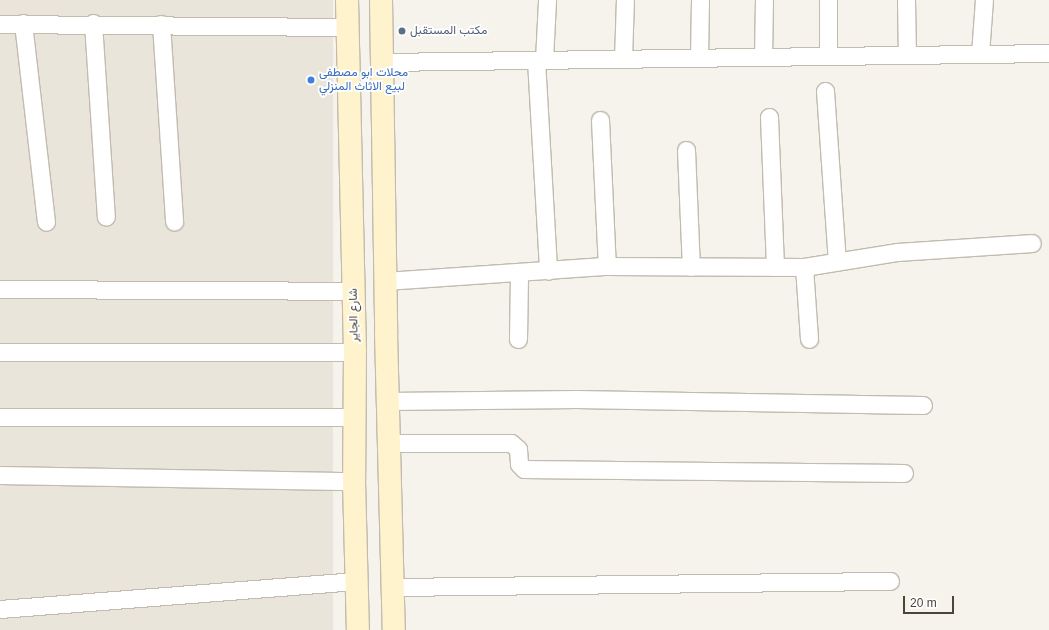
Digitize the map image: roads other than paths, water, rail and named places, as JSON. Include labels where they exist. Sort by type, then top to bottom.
[{"type":"street","name":"شارع الجاير","points":[[347,0],[354,291],[354,481],[358,630]]},
{"type":"street","points":[[381,0],[385,281],[394,630]]},
{"type":"street","points":[[547,0],[540,60],[548,271]]},
{"type":"street","points":[[623,59],[625,0]]},
{"type":"street","points":[[699,58],[700,0]]},
{"type":"street","points":[[763,57],[764,0]]},
{"type":"street","points":[[828,0],[828,56]]},
{"type":"street","points":[[906,0],[907,55]]},
{"type":"street","points":[[980,54],[984,0]]},
{"type":"street","points":[[23,23],[46,222]]},
{"type":"street","points":[[0,24],[92,23],[348,27]]},
{"type":"street","points":[[92,23],[106,217]]},
{"type":"street","points":[[161,24],[174,222]]},
{"type":"street","points":[[382,62],[1049,53]]},
{"type":"street","points":[[826,91],[837,262]]},
{"type":"street","points":[[769,117],[775,267]]},
{"type":"street","points":[[600,120],[607,266]]},
{"type":"street","points":[[686,150],[691,267]]},
{"type":"street","points":[[385,281],[607,266],[804,267],[898,252],[1032,243]]},
{"type":"street","points":[[804,267],[809,339]]},
{"type":"street","points":[[518,339],[519,273]]},
{"type":"street","points":[[0,289],[354,291]]},
{"type":"street","points":[[0,352],[355,352]]},
{"type":"street","points":[[388,401],[576,399],[924,405]]},
{"type":"street","points":[[0,417],[354,417]]},
{"type":"street","points":[[389,444],[511,443],[518,449],[519,464],[524,469],[904,473]]},
{"type":"street","points":[[0,476],[354,481]]},
{"type":"street","points":[[0,609],[357,581]]},
{"type":"street","points":[[393,588],[890,581]]},
{"type":"place","name":"مكتب المستقبل","points":[[402,31]]},
{"type":"place","name":"محلات ابو مصطفى لبيع الاثاث المنزلي","points":[[311,80]]}]
